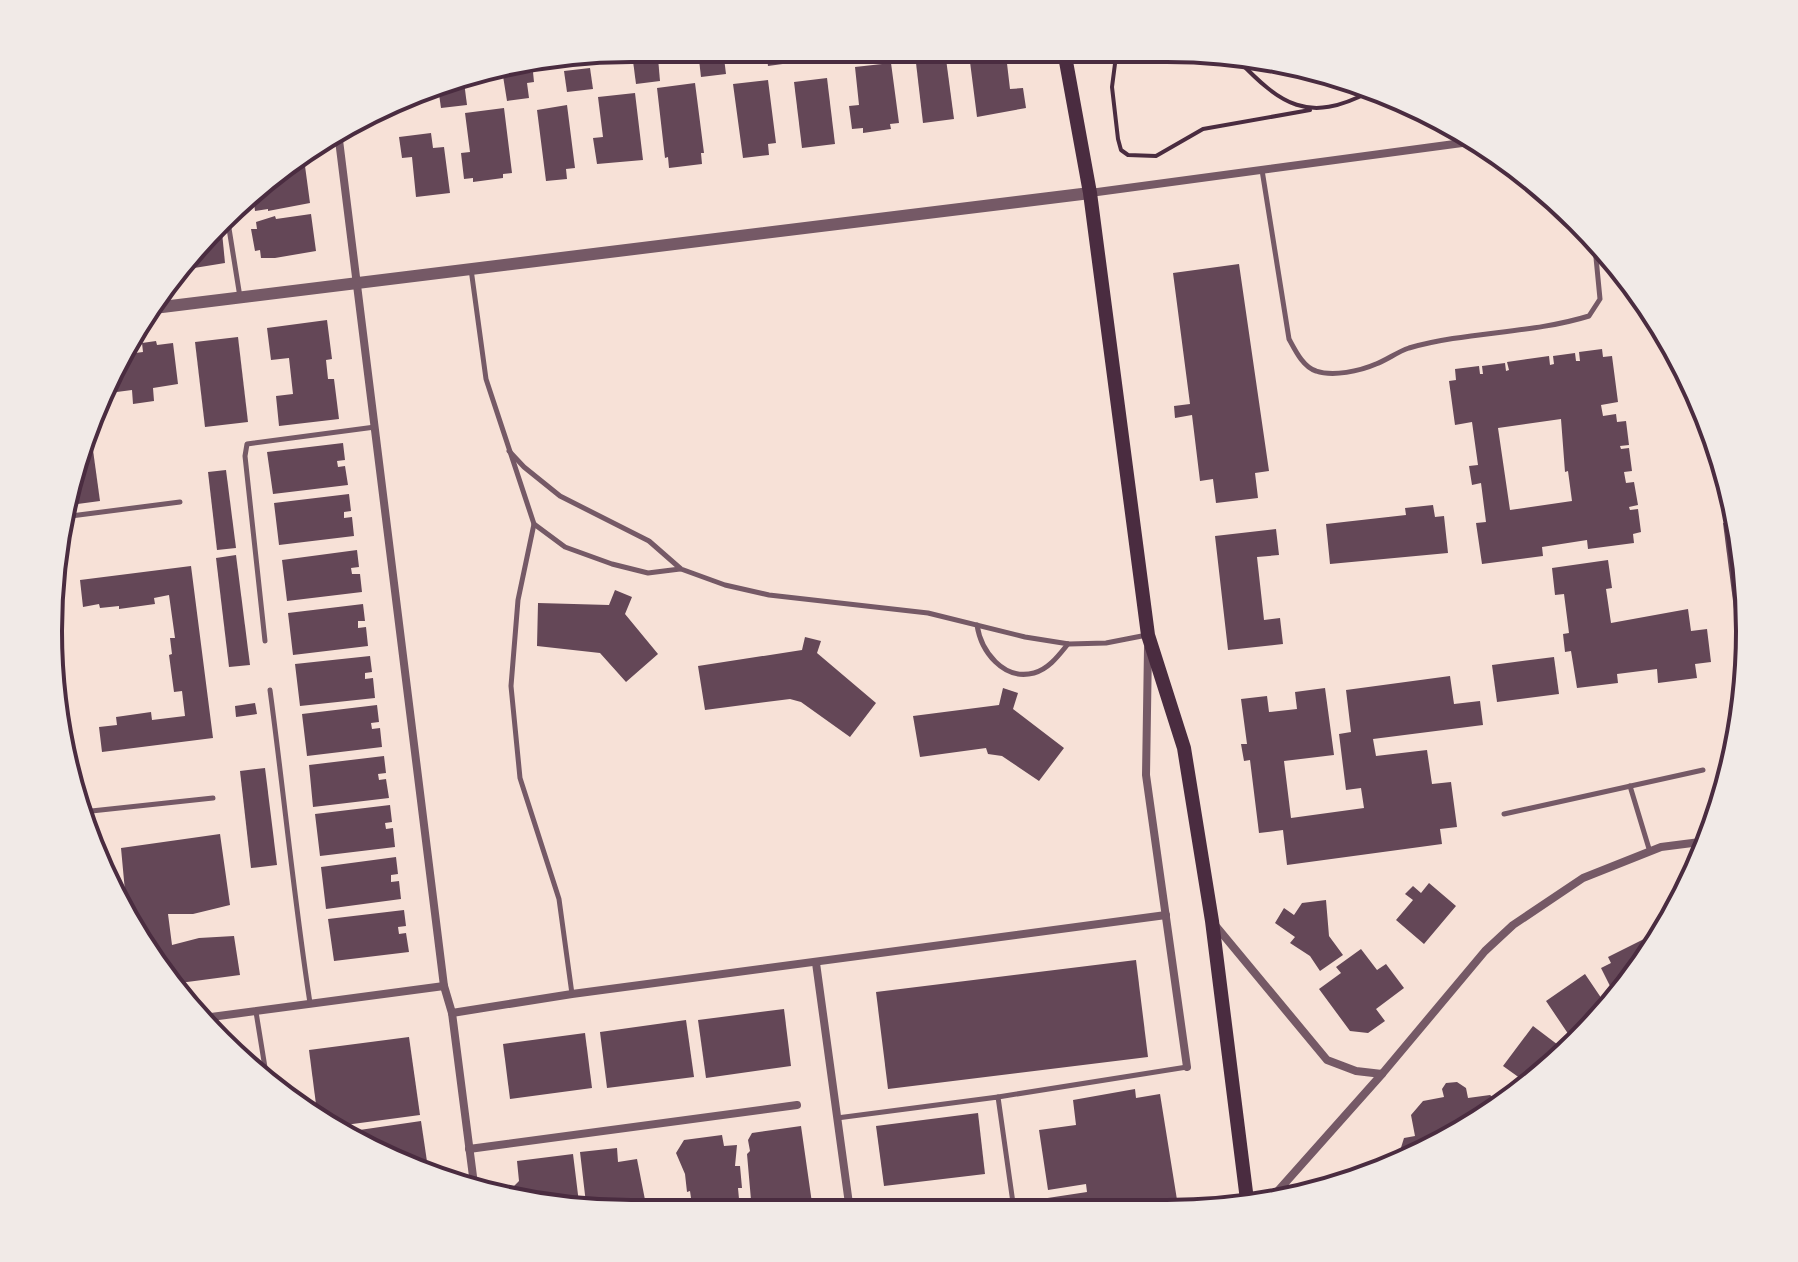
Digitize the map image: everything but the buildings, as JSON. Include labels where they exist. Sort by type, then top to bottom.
[{"type":"main road","points":[[1066,62],[1090,193],[1148,635],[1184,748],[1212,921],[1246,1194]]},
{"type":"street","points":[[339,142],[444,986],[452,1013],[473,1178]]},
{"type":"street","points":[[164,307],[1090,193],[1460,143]]},
{"type":"street","points":[[1148,635],[1146,775],[1187,1067]]},
{"type":"street","points":[[1280,1189],[1485,951],[1513,925],[1583,878],[1661,847],[1695,843]]},
{"type":"street","points":[[452,1013],[572,994],[1166,915]]},
{"type":"street","points":[[1212,921],[1327,1060],[1356,1071],[1382,1074]]},
{"type":"street","points":[[816,963],[848,1200]]},
{"type":"street","points":[[213,1017],[444,986]]},
{"type":"street","points":[[469,1149],[797,1105]]},
{"type":"lane","points":[[1262,170],[1289,339],[1298,355],[1315,371],[1345,372],[1376,365],[1405,349],[1444,339],[1564,324],[1589,316],[1600,299],[1596,257]]},
{"type":"lane","points":[[229,229],[240,298]]},
{"type":"lane","points":[[471,269],[486,379],[534,524],[518,600],[511,686],[520,778],[559,899],[572,994]]},
{"type":"lane","points":[[265,641],[245,456],[247,444],[376,426]]},
{"type":"lane","points":[[507,448],[524,467],[560,496],[649,541],[681,569],[725,585],[769,595],[928,613],[1025,637],[1069,644],[1106,643],[1148,635]]},
{"type":"lane","points":[[74,516],[180,502]]},
{"type":"lane","points":[[534,524],[565,547],[612,564],[648,573],[681,569]]},
{"type":"lane","points":[[977,625],[979,641],[990,657],[1009,672],[1033,674],[1052,663],[1069,644]]},
{"type":"lane","points":[[270,690],[289,832],[292,888],[310,1004]]},
{"type":"lane","points":[[1504,814],[1703,770]]},
{"type":"lane","points":[[1630,786],[1650,852]]},
{"type":"lane","points":[[91,811],[213,798]]},
{"type":"lane","points":[[256,1011],[265,1066]]},
{"type":"lane","points":[[837,1118],[998,1097],[1187,1067]]},
{"type":"lane","points":[[998,1097],[1013,1200]]},
{"type":"path","points":[[1115,62],[1112,87],[1118,139],[1121,150],[1128,155],[1156,156],[1203,129],[1336,107],[1360,96]]},
{"type":"path","points":[[1245,68],[1259,82],[1310,110]]}]
